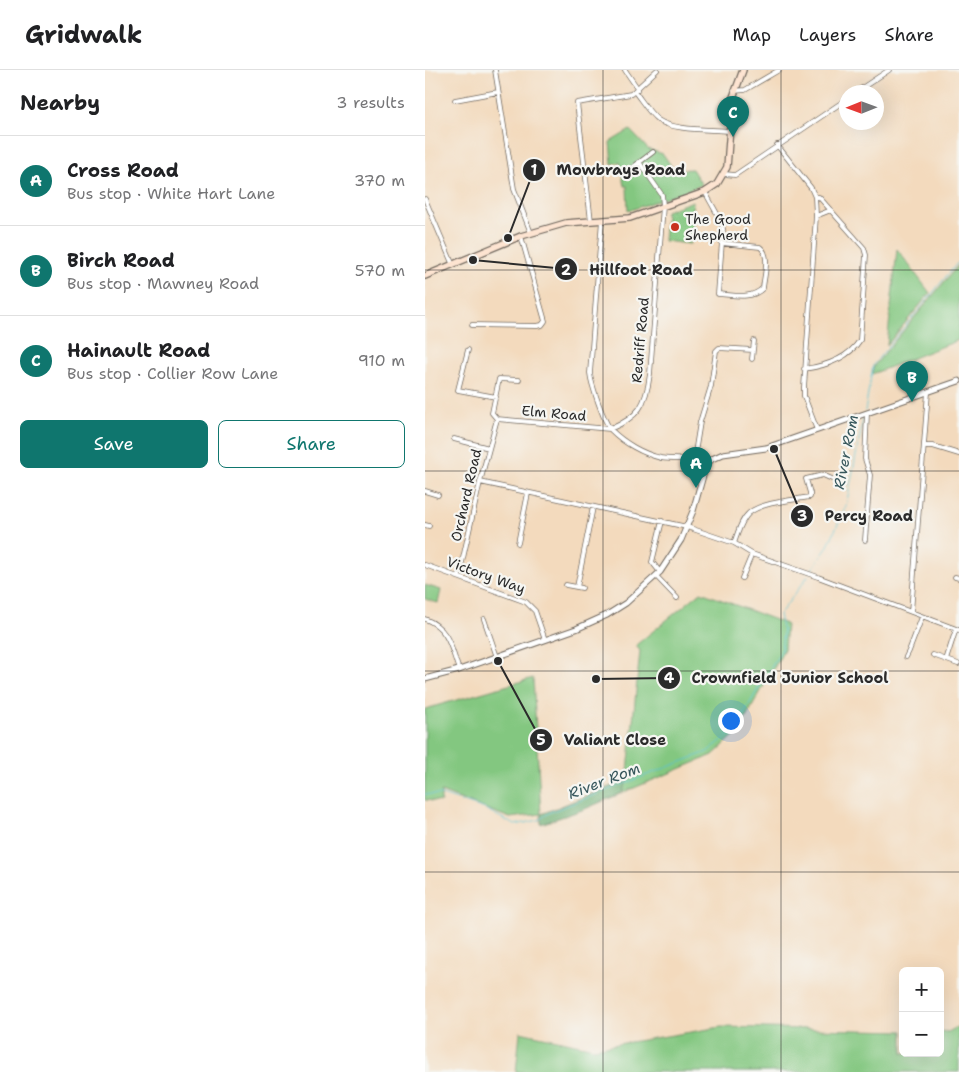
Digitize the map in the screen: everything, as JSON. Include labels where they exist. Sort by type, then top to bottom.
[{"type":"main road","points":[[425,276],[531,233],[566,224],[629,218],[705,192],[717,184],[727,167],[734,91],[743,70]]},
{"type":"street","points":[[495,70],[514,189],[531,233]]},
{"type":"street","points":[[625,70],[651,113],[660,121],[671,126],[729,131]]},
{"type":"street","points":[[591,221],[577,103],[631,94],[637,91],[657,70]]},
{"type":"street","points":[[734,91],[745,90],[779,70]]},
{"type":"street","points":[[866,85],[889,70]]},
{"type":"street","points":[[455,100],[498,92]]},
{"type":"street","points":[[724,174],[735,175],[839,104]]},
{"type":"street","points":[[777,145],[793,163],[814,195],[816,216],[805,369],[805,396],[817,430]]},
{"type":"street","points":[[624,174],[653,152]]},
{"type":"street","points":[[639,162],[662,195],[663,206]]},
{"type":"street","points":[[705,192],[720,219],[723,229],[718,294],[749,297],[758,294],[763,288],[766,256],[764,250],[759,247],[723,243]]},
{"type":"street","points":[[805,369],[845,358],[855,348],[859,340],[866,255],[864,248],[819,197],[814,195]]},
{"type":"street","points":[[425,199],[452,264]]},
{"type":"street","name":"Redriff Road","points":[[610,429],[627,422],[636,414],[643,402],[648,387],[663,206]]},
{"type":"street","points":[[816,216],[831,210]]},
{"type":"street","points":[[602,220],[590,373],[595,394],[610,429],[633,448],[661,458],[694,459],[706,465]]},
{"type":"street","points":[[472,325],[537,326],[542,325],[545,321],[521,236]]},
{"type":"street","points":[[752,359],[753,341]]},
{"type":"street","points":[[694,459],[700,422],[711,386],[716,351],[719,348],[753,350]]},
{"type":"street","points":[[468,350],[458,390],[496,398],[499,379],[519,380]]},
{"type":"street","points":[[425,679],[459,670],[576,629],[609,615],[626,603],[658,574],[681,540],[687,527],[706,465],[712,459],[723,454],[766,448],[959,381]]},
{"type":"street","points":[[911,612],[928,392]]},
{"type":"street","name":"Orchard Road","points":[[459,576],[480,482],[497,419],[492,413],[496,398]]},
{"type":"street","points":[[864,414],[865,459],[870,475],[865,540]]},
{"type":"street","name":"Elm Road","points":[[497,419],[610,429]]},
{"type":"street","points":[[454,439],[489,448]]},
{"type":"street","points":[[924,446],[933,446],[959,454]]},
{"type":"street","points":[[733,544],[743,520],[758,507],[809,497],[810,493],[806,479],[823,475],[843,484]]},
{"type":"street","points":[[480,482],[687,527],[733,544],[752,554],[817,576],[958,630],[946,660]]},
{"type":"street","points":[[425,491],[438,495]]},
{"type":"street","points":[[518,543],[528,493]]},
{"type":"street","points":[[577,587],[593,507]]},
{"type":"street","points":[[662,521],[652,562],[658,574],[677,598]]},
{"type":"street","points":[[742,578],[752,554]]},
{"type":"street","name":"Victory Way","points":[[425,565],[526,602],[537,615],[545,640]]},
{"type":"street","points":[[566,585],[582,588]]},
{"type":"street","points":[[906,657],[922,617]]},
{"type":"street","points":[[425,619],[439,626],[446,634],[459,670]]},
{"type":"street","points":[[484,619],[497,657]]},
{"type":"street","points":[[933,655],[958,664]]},
{"type":"green space","points":[[630,130],[648,149],[663,154],[674,170],[692,169],[702,185],[628,211],[627,186],[624,186],[620,162],[612,164],[610,142]]},
{"type":"green space","points":[[693,201],[691,219],[697,233],[691,234],[690,244],[664,241],[666,211]]},
{"type":"green space","points":[[897,249],[930,293],[887,345]]},
{"type":"green space","points":[[959,264],[959,340],[872,374],[874,366]]},
{"type":"green space","points":[[425,585],[441,590],[438,603],[425,599]]},
{"type":"green space","points":[[701,592],[786,624],[784,650],[738,732],[713,755],[622,793],[627,781],[640,651],[636,645]]},
{"type":"green space","points":[[533,678],[541,814],[510,818],[441,792],[441,802],[425,800],[425,709]]},
{"type":"green space","points":[[627,780],[622,793],[585,809],[541,824],[541,814]]},
{"type":"green space","points":[[959,1026],[959,1072],[516,1072],[520,1032],[594,1048],[721,1027],[899,1031],[899,1057],[944,1057],[944,1032],[948,1032]]},
{"type":"waterway","name":"River Rom","points":[[865,411],[873,365],[959,261]]},
{"type":"waterway","name":"River Rom","points":[[810,572],[827,548],[846,506],[864,415]]},
{"type":"waterway","name":"River Rom","points":[[425,794],[442,795],[485,809],[515,825],[539,820],[550,812],[707,752],[735,728],[781,651],[783,632],[779,615],[808,576]]},
{"type":"place","name":"Hainault Road","points":[[733,137]]},
{"type":"place","name":"The Good Shepherd","points":[[675,227]]},
{"type":"place","name":"Mowbrays Road","points":[[508,238]]},
{"type":"place","name":"Hillfoot Road","points":[[473,260]]},
{"type":"place","name":"Birch Road","points":[[912,402]]},
{"type":"place","name":"Percy Road","points":[[774,449]]},
{"type":"place","name":"Cross Road","points":[[696,488]]},
{"type":"place","name":"Valiant Close","points":[[498,661]]},
{"type":"place","name":"Crownfield Junior School","points":[[596,679]]}]
